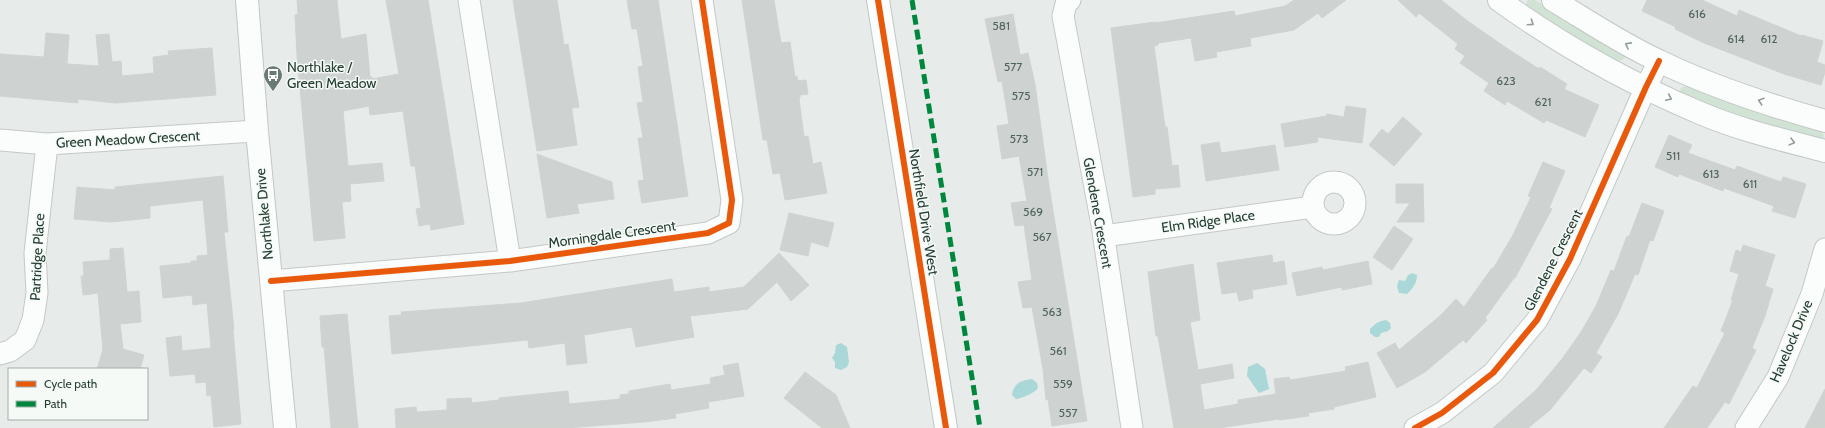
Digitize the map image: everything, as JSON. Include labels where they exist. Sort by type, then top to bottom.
[{"type":"street","name":"Northlake Drive","points":[[247,0],[257,131],[285,428]]},
{"type":"street","points":[[469,0],[510,261]]},
{"type":"street","name":"Morningdale Crescent","points":[[271,281],[510,261],[708,233],[729,223],[732,200],[702,0]]},
{"type":"street","name":"Northfield Drive West","points":[[878,0],[946,428]]},
{"type":"street","name":"Glendene Crescent","points":[[1070,0],[1066,4],[1063,16],[1104,236],[1132,428]]},
{"type":"street","points":[[1499,0],[1571,48],[1646,87],[1701,113],[1757,133],[1825,151]]},
{"type":"street","points":[[1553,0],[1623,42],[1659,61],[1723,88],[1825,121]]},
{"type":"street","name":"Glendene Crescent","points":[[1415,428],[1442,413],[1493,373],[1537,320],[1570,258],[1659,61]]},
{"type":"street","name":"Green Meadow Crescent","points":[[0,140],[47,144],[257,131]]},
{"type":"street","name":"Partridge Place","points":[[0,354],[10,351],[24,340],[33,320],[36,293],[35,253],[47,144]]},
{"type":"street","name":"Elm Ridge Place","points":[[1104,236],[1313,207]]},
{"type":"street","name":"Havelock Drive","points":[[1746,428],[1778,377],[1812,294],[1825,249]]},
{"type":"green space","points":[[1528,0],[1535,0],[1626,54],[1624,59],[1620,61],[1608,57],[1572,38],[1528,9],[1526,4]]},
{"type":"green space","points":[[1687,86],[1793,124],[1811,127],[1822,132],[1824,136],[1822,141],[1759,124],[1685,96],[1680,91],[1682,87]]},
{"type":"water","points":[[1412,273],[1417,275],[1411,290],[1407,294],[1399,293],[1397,286],[1399,280],[1405,281],[1408,275]]},
{"type":"water","points":[[1386,320],[1390,323],[1391,328],[1388,331],[1381,333],[1379,337],[1375,337],[1370,333],[1370,329],[1375,324]]},
{"type":"water","points":[[841,343],[847,347],[849,362],[847,367],[841,370],[835,368],[835,362],[832,358],[835,353],[836,345]]},
{"type":"water","points":[[1257,363],[1265,369],[1269,389],[1259,393],[1247,376],[1248,367]]},
{"type":"water","points":[[1032,379],[1037,383],[1037,390],[1018,399],[1012,395],[1014,388],[1018,383],[1024,380]]},
{"type":"building","points":[[297,0],[337,0],[341,39],[366,34],[370,77],[372,77],[372,79],[399,74],[386,0],[428,0],[464,224],[431,230],[430,224],[419,226],[416,209],[421,208],[415,166],[411,166],[403,111],[370,115],[369,106],[343,111],[348,166],[382,163],[384,181],[350,184],[351,201],[342,202],[345,238],[314,241],[297,55],[295,15],[298,14]]},
{"type":"building","points":[[513,0],[557,0],[564,45],[568,44],[579,107],[572,108],[577,145],[537,151]]},
{"type":"building","points":[[627,0],[658,0],[688,196],[642,203],[638,181],[644,180],[638,138],[643,138],[637,103],[643,102],[638,67],[643,66],[637,29],[632,29]]},
{"type":"building","points":[[742,0],[774,0],[781,43],[790,42],[795,77],[797,76],[798,81],[806,80],[808,94],[800,95],[799,99],[804,137],[808,136],[813,164],[821,162],[827,193],[785,200],[780,173],[773,174],[767,140],[763,140]]},
{"type":"building","points":[[1294,0],[1346,0],[1322,18],[1318,13],[1294,30],[1250,38],[1251,46],[1216,52],[1217,57],[1195,61],[1191,38],[1158,43],[1158,45],[1154,46],[1172,166],[1178,165],[1180,187],[1155,189],[1155,194],[1133,197],[1111,28],[1234,11],[1235,16],[1285,6]]},
{"type":"building","points":[[1398,0],[1441,0],[1505,47],[1539,69],[1540,67],[1567,84],[1564,89],[1599,105],[1585,137],[1546,120],[1544,123],[1507,101],[1505,105],[1484,91],[1489,83],[1460,63],[1465,56],[1455,49],[1458,44],[1419,13],[1416,17]]},
{"type":"building","points":[[1647,0],[1702,0],[1737,16],[1739,10],[1801,36],[1823,41],[1817,62],[1825,65],[1825,72],[1821,85],[1784,74],[1704,43],[1675,29],[1676,27],[1642,11]]},
{"type":"building","points":[[1013,14],[1020,55],[1028,53],[1035,84],[1049,186],[1087,421],[1052,426],[1048,399],[1046,400],[1043,369],[1032,307],[1023,308],[1018,282],[1032,280],[1024,225],[1015,226],[1011,203],[1027,201],[1019,156],[1002,159],[997,126],[1009,124],[1002,81],[998,82],[985,19]]},
{"type":"building","points":[[46,33],[69,35],[67,64],[99,66],[96,35],[109,34],[112,62],[121,61],[122,76],[154,73],[153,57],[169,55],[168,51],[212,48],[216,95],[116,103],[78,99],[78,103],[0,96],[0,54],[44,57]]},
{"type":"building","points":[[1346,106],[1366,109],[1362,143],[1317,137],[1318,142],[1285,147],[1281,124],[1326,116],[1327,114],[1344,117]]},
{"type":"building","points":[[1403,117],[1422,134],[1394,166],[1369,145],[1382,129],[1388,134]]},
{"type":"building","points":[[1669,135],[1692,145],[1688,153],[1735,170],[1737,166],[1781,182],[1783,177],[1806,184],[1795,218],[1772,211],[1774,206],[1724,188],[1723,191],[1679,174],[1678,177],[1655,167]]},
{"type":"building","points":[[1219,142],[1221,153],[1275,145],[1279,170],[1206,181],[1201,145]]},
{"type":"building","points":[[537,154],[612,182],[614,199],[577,204],[579,213],[547,218]]},
{"type":"building","points":[[1543,162],[1565,171],[1549,208],[1552,209],[1515,278],[1485,318],[1487,320],[1466,343],[1463,340],[1425,372],[1397,388],[1377,353],[1395,343],[1399,350],[1440,316],[1456,299],[1464,307],[1492,268],[1493,269],[1513,235],[1531,197],[1528,196]]},
{"type":"building","points":[[223,176],[228,232],[224,232],[234,330],[241,424],[214,427],[211,395],[207,396],[206,382],[196,383],[195,374],[170,376],[166,338],[181,336],[182,351],[211,348],[207,303],[193,305],[192,295],[163,298],[160,266],[191,263],[191,261],[197,261],[197,256],[208,255],[203,200],[150,206],[150,218],[111,222],[74,219],[77,187],[115,190],[115,187]]},
{"type":"building","points":[[1396,184],[1423,184],[1424,222],[1397,222],[1410,203],[1396,203]]},
{"type":"building","points":[[1642,203],[1664,211],[1653,241],[1650,240],[1638,275],[1635,274],[1618,314],[1596,353],[1602,357],[1591,373],[1584,368],[1550,410],[1528,428],[1493,428],[1536,390],[1562,359],[1581,332],[1596,306],[1611,270],[1614,271],[1627,236],[1629,237]]},
{"type":"building","points":[[789,213],[834,223],[828,247],[811,242],[808,256],[780,250]]},
{"type":"building","points":[[1394,226],[1413,239],[1392,270],[1373,257]]},
{"type":"building","points":[[1743,245],[1775,255],[1765,286],[1773,289],[1765,316],[1752,348],[1756,350],[1729,404],[1725,402],[1707,428],[1664,428],[1693,386],[1697,388],[1725,333],[1721,331],[1733,300],[1731,300],[1739,274],[1730,271],[1736,250],[1741,252]]},
{"type":"building","points":[[123,248],[127,292],[139,291],[141,322],[120,324],[123,349],[144,355],[140,368],[97,368],[103,350],[98,293],[83,295],[81,276],[84,276],[83,262],[110,260],[110,249]]},
{"type":"building","points":[[779,253],[809,285],[791,301],[777,282],[748,309],[690,316],[694,337],[636,347],[632,327],[584,335],[587,363],[567,365],[565,343],[529,348],[528,340],[392,354],[389,316],[402,315],[401,312],[521,303],[672,279],[674,292],[709,287],[709,292],[744,287]]},
{"type":"building","points":[[1272,255],[1273,263],[1284,261],[1287,284],[1252,290],[1253,298],[1239,301],[1237,292],[1222,294],[1217,263]]},
{"type":"building","points":[[1368,261],[1372,284],[1342,290],[1342,287],[1297,296],[1292,273],[1322,267],[1323,270]]},
{"type":"building","points":[[1193,264],[1200,320],[1190,322],[1198,370],[1232,364],[1234,378],[1200,384],[1204,410],[1238,404],[1238,400],[1276,394],[1274,379],[1289,377],[1290,380],[1346,371],[1345,367],[1368,362],[1376,397],[1334,407],[1334,409],[1308,413],[1309,416],[1219,428],[1174,428],[1158,336],[1156,336],[1148,272]]},
{"type":"building","points":[[347,314],[358,428],[331,428],[320,316]]},
{"type":"building","points":[[738,363],[744,396],[708,402],[709,408],[675,414],[676,418],[566,428],[396,428],[395,409],[416,407],[417,412],[447,410],[447,399],[471,398],[472,403],[499,400],[499,398],[568,391],[569,404],[620,399],[620,395],[629,394],[629,391],[670,384],[671,390],[711,384],[710,378],[725,375],[723,366]]},
{"type":"building","points":[[805,372],[836,395],[850,428],[822,428],[784,398]]},
{"type":"building","points":[[1825,389],[1825,428],[1805,428]]},
{"type":"marked path","points":[[912,0],[980,428]]},
{"type":"cycle path","points":[[271,281],[510,261],[708,233],[729,223],[732,200],[702,0]]},
{"type":"cycle path","points":[[878,0],[946,428]]},
{"type":"cycle path","points":[[1415,428],[1442,413],[1493,373],[1537,320],[1570,259],[1659,61]]},
{"type":"place","name":"Northlake / Green Meadow","points":[[273,92]]}]
